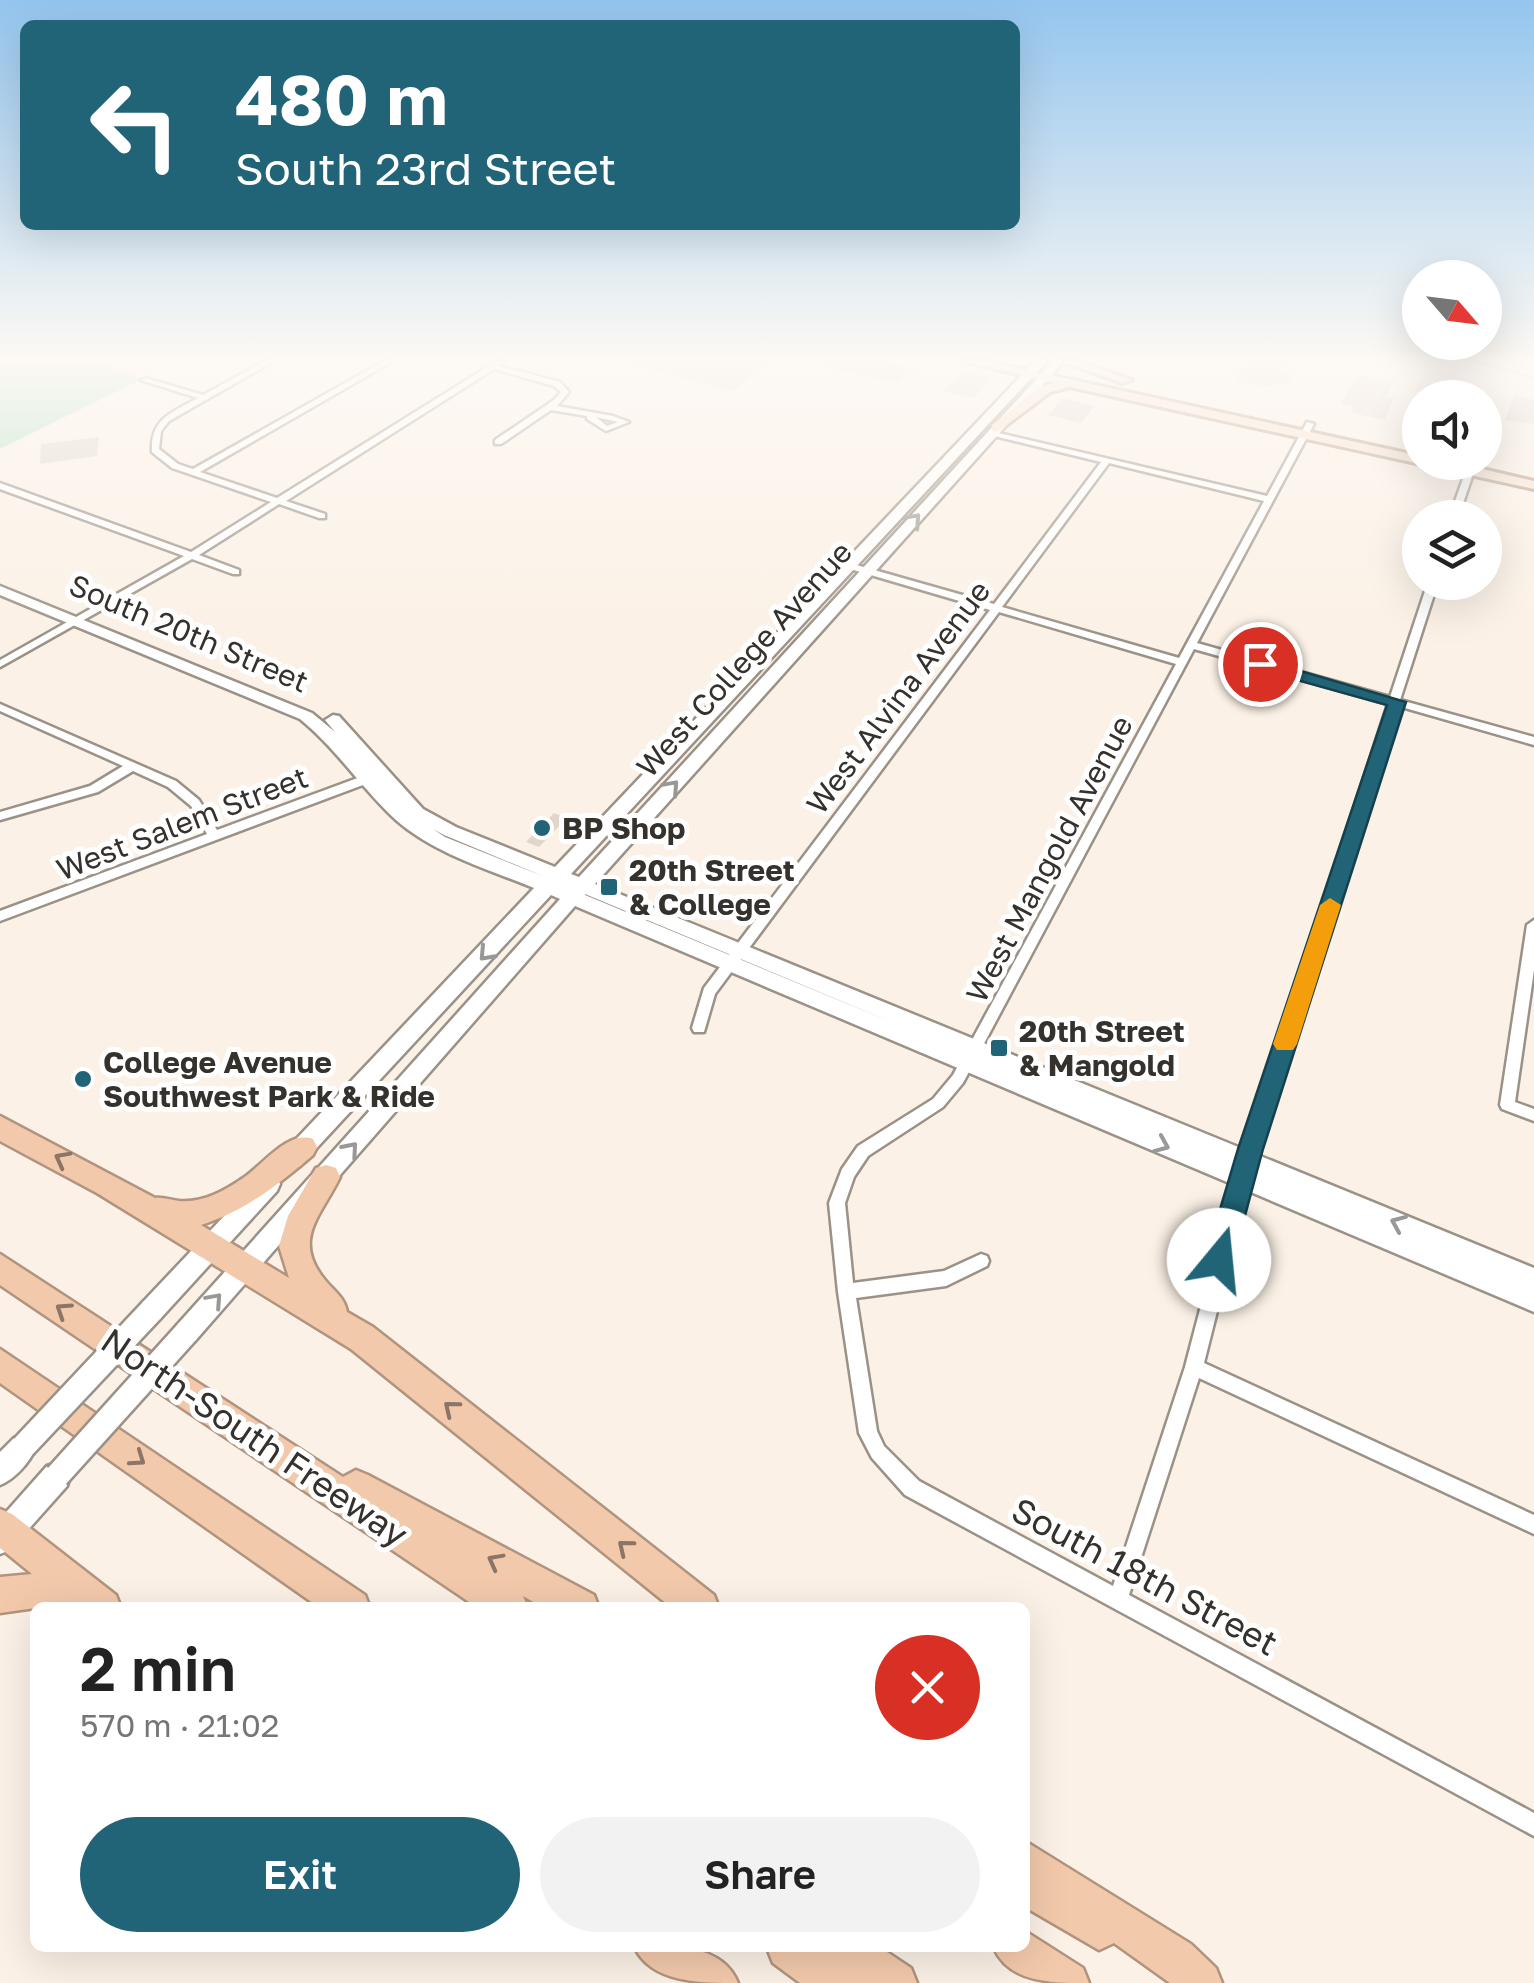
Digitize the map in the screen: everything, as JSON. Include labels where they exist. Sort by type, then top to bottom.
[{"type":"highway","points":[[0,1128],[122,1194],[362,1338]]},
{"type":"highway","points":[[122,1194],[172,1214],[212,1210],[239,1196],[304,1147]]},
{"type":"highway","points":[[326,1177],[303,1213],[294,1254],[306,1282],[362,1338],[693,1602]]},
{"type":"highway","name":"North-South Freeway","points":[[0,1268],[501,1602]]},
{"type":"highway","points":[[0,1364],[341,1602]]},
{"type":"highway","points":[[233,1421],[570,1602]]},
{"type":"highway","points":[[3,1532],[95,1602]]},
{"type":"highway","points":[[0,1595],[42,1592],[68,1602]]},
{"type":"highway","points":[[1030,1864],[1176,1960],[1201,1983]]},
{"type":"highway","points":[[1030,1887],[1189,1983]]},
{"type":"highway","points":[[663,1952],[717,1983]]},
{"type":"highway","points":[[793,1952],[835,1983]]},
{"type":"highway","points":[[851,1952],[896,1983]]},
{"type":"highway","points":[[1021,1952],[1068,1983]]},
{"type":"main road","name":"West College Avenue","points":[[3,1532],[326,1177],[957,454]]},
{"type":"main road","name":"West College Avenue","points":[[0,1472],[555,882],[973,454]]},
{"type":"main road","points":[[1502,466],[1534,473]]},
{"type":"main road","points":[[1502,475],[1534,484]]},
{"type":"main road","name":"South 20th Street","points":[[0,580],[79,617]]},
{"type":"main road","name":"South 20th Street","points":[[0,590],[308,704],[352,737],[373,777],[404,819],[425,834],[578,891],[1246,1170],[1534,1279]]},
{"type":"main road","name":"South 20th Street","points":[[1246,1170],[1534,1301]]},
{"type":"street","points":[[159,454],[192,473],[322,516]]},
{"type":"street","points":[[192,473],[226,454]]},
{"type":"street","points":[[0,664],[190,556],[354,454]]},
{"type":"street","points":[[1082,454],[1269,499]]},
{"type":"street","name":"West Mangold Avenue","points":[[846,1292],[837,1221],[840,1188],[847,1174],[874,1142],[938,1103],[971,1056],[1294,454]]},
{"type":"street","name":"West Alvina Avenue","points":[[699,1028],[708,992],[1107,460]]},
{"type":"street","points":[[0,486],[236,572]]},
{"type":"street","points":[[859,568],[1182,662]]},
{"type":"street","points":[[1119,1597],[1194,1367],[1219,1260],[1246,1170],[1427,600]]},
{"type":"street","points":[[1192,645],[1534,741]]},
{"type":"street","points":[[0,707],[188,795],[215,837]]},
{"type":"street","points":[[0,816],[80,794],[132,766]]},
{"type":"street","name":"West Salem Street","points":[[0,916],[373,777]]},
{"type":"street","points":[[1534,925],[1530,972],[1506,1105],[1534,1115]]},
{"type":"street","points":[[846,1292],[946,1278],[982,1261]]},
{"type":"street","name":"South 18th Street","points":[[846,1292],[868,1432],[894,1473],[932,1499],[1534,1825]]},
{"type":"street","points":[[1194,1367],[1534,1525]]},
{"type":"building","points":[[41,454],[97,454],[97,456],[40,464]]},
{"type":"building","points":[[554,813],[567,818],[539,847],[526,842]]},
{"type":"slow traffic","points":[[1285,1044],[1330,905]]},
{"type":"place","name":"BP Shop","points":[[542,828]]},
{"type":"place","name":"20th Street & College","points":[[609,887]]},
{"type":"place","name":"20th Street & Mangold","points":[[999,1048]]},
{"type":"place","name":"College Avenue Southwest Park & Ride","points":[[83,1079]]},
{"type":"route","points":[[1219,1260],[1247,1160],[1396,702],[1260,664]]}]
